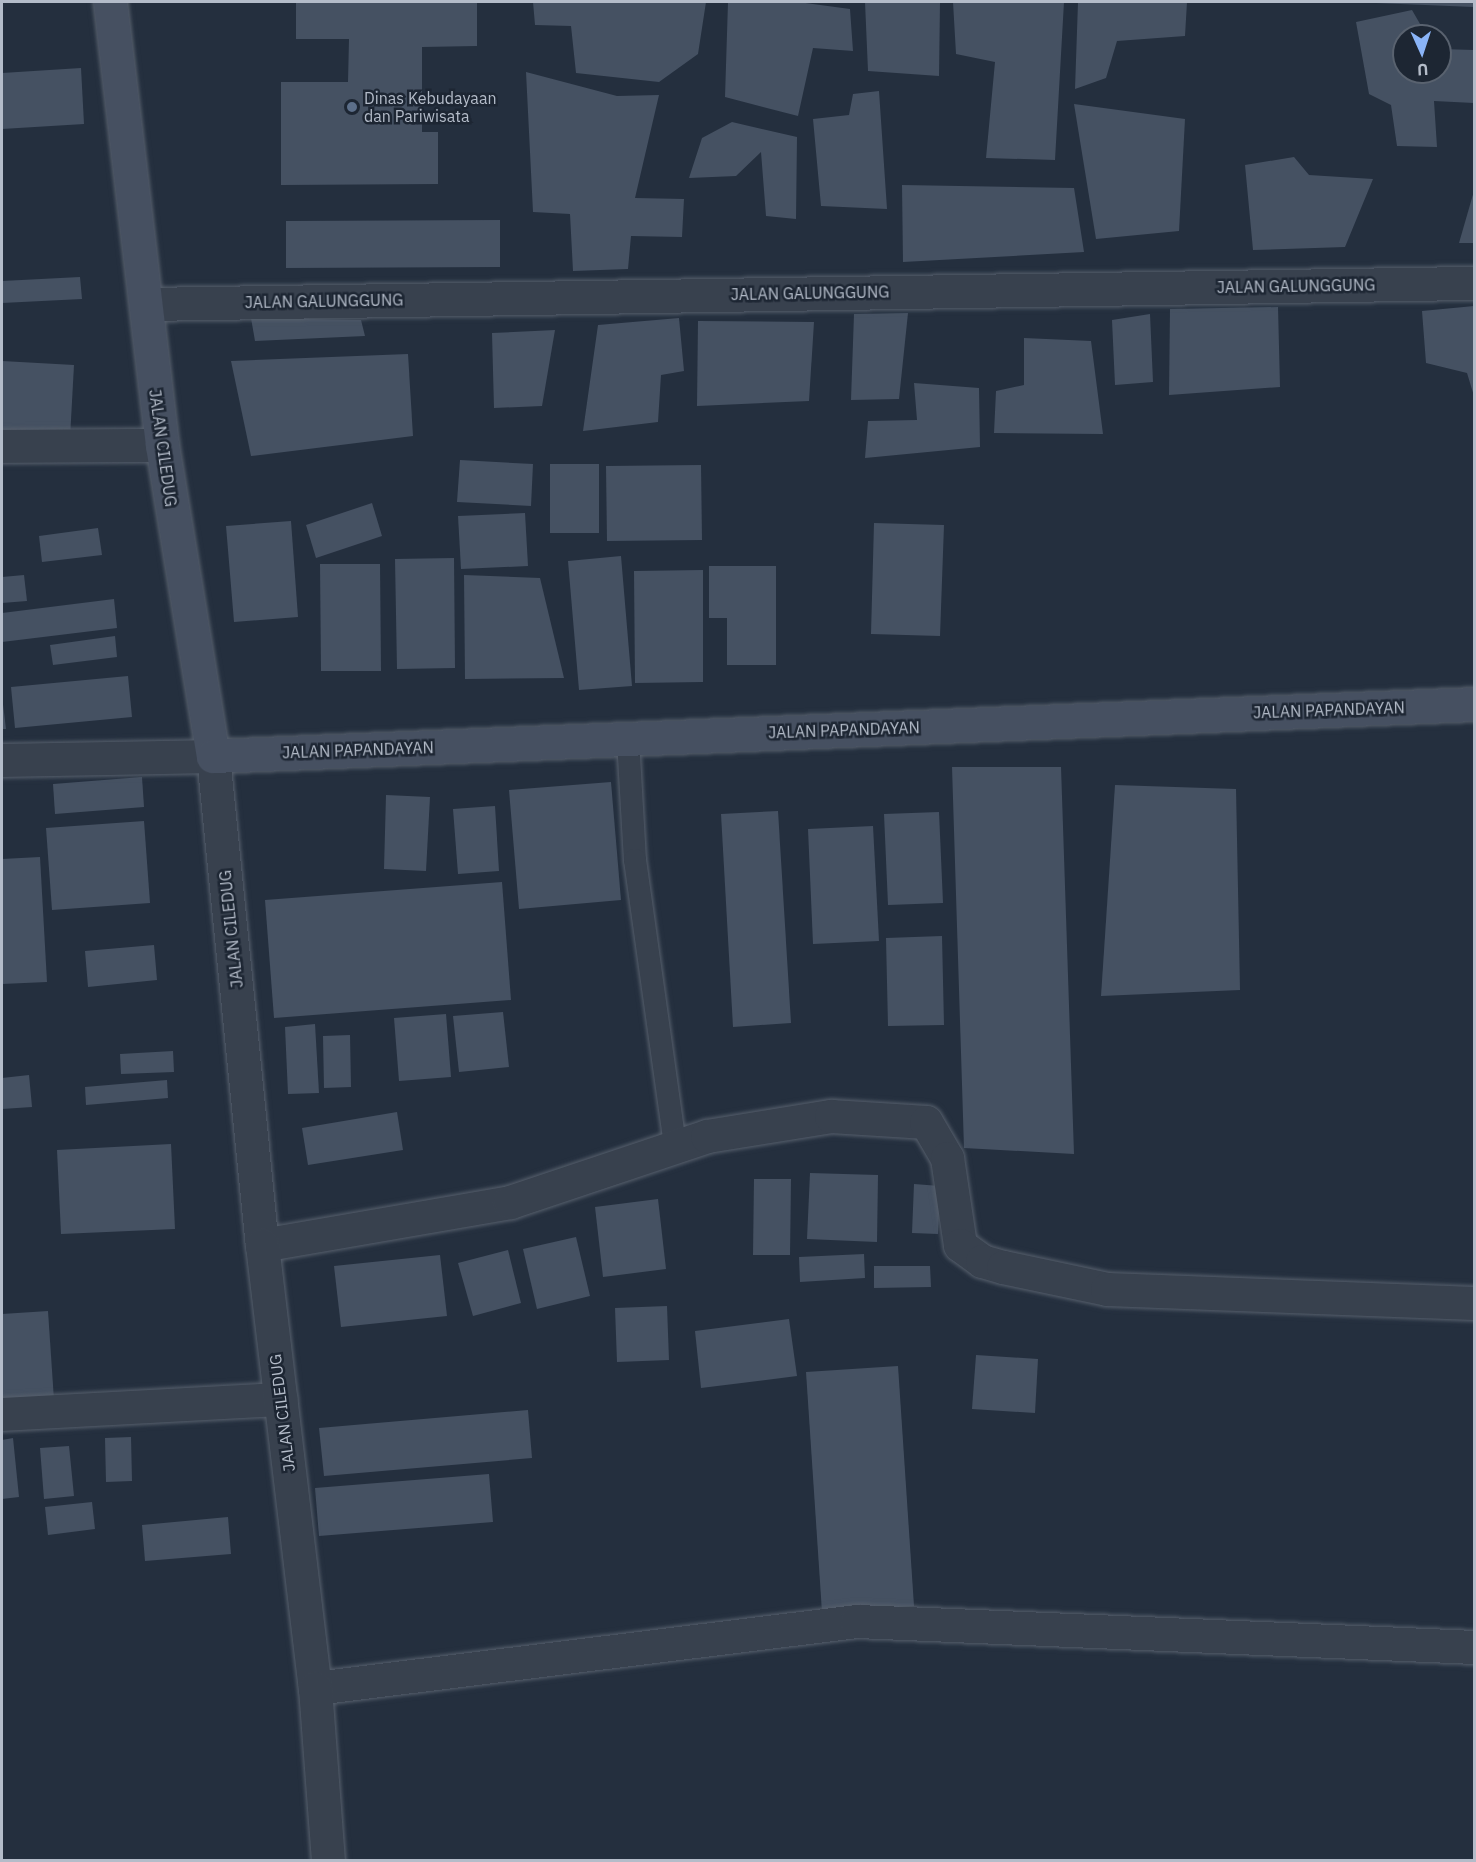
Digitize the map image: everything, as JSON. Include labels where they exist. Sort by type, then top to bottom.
[{"type":"main road","name":"JALAN CILEDUG","points":[[110,2],[162,445],[213,756]]},
{"type":"main road","name":"JALAN PAPANDAYAN","points":[[213,756],[1474,704]]},
{"type":"street","name":"JALAN GALUNGGUNG","points":[[146,304],[1474,283]]},
{"type":"street","points":[[2,446],[162,445]]},
{"type":"street","points":[[2,760],[213,756]]},
{"type":"street","name":"JALAN CILEDUG","points":[[213,756],[262,1245],[315,1688],[328,1860]]},
{"type":"street","points":[[262,1245],[510,1202],[675,1146],[831,1116],[926,1122],[948,1158],[954,1231],[960,1245],[982,1261],[1107,1289],[1474,1303]]},
{"type":"street","points":[[2,1414],[281,1399]]},
{"type":"street","points":[[315,1688],[857,1622],[1474,1647]]},
{"type":"lane","points":[[628,739],[635,860],[675,1146]]},
{"type":"building","name":"Dinas Kebudayaan dan Pariwisata","points":[[296,2],[477,2],[477,46],[422,47],[422,132],[438,132],[438,184],[281,185],[281,82],[348,82],[349,39],[296,39]]},
{"type":"building","points":[[533,2],[706,2],[698,54],[659,82],[576,73],[571,26],[535,25]]},
{"type":"building","points":[[728,2],[798,2],[850,9],[853,51],[813,48],[798,116],[725,97]]},
{"type":"building","points":[[865,2],[940,2],[939,76],[868,71]]},
{"type":"building","points":[[953,2],[1064,2],[1055,160],[986,158],[995,62],[956,54]]},
{"type":"building","points":[[1078,2],[1187,2],[1185,36],[1117,41],[1106,78],[1075,89]]},
{"type":"building","points":[[1474,2],[1474,7],[1376,3]]},
{"type":"building","points":[[1412,10],[1420,24],[1392,24],[1392,84],[1452,84],[1452,49],[1474,50],[1474,103],[1434,101],[1437,147],[1397,146],[1391,105],[1369,94],[1356,22]]},
{"type":"building","points":[[81,68],[84,124],[2,129],[2,73]]},
{"type":"building","points":[[526,72],[617,96],[659,95],[635,198],[684,199],[682,237],[631,236],[628,269],[573,271],[570,214],[533,212]]},
{"type":"building","points":[[879,91],[887,209],[821,206],[813,119],[849,115],[853,94]]},
{"type":"building","points":[[1074,104],[1185,119],[1179,231],[1096,239]]},
{"type":"building","points":[[732,122],[797,137],[796,219],[766,216],[761,152],[736,176],[689,178],[702,138]]},
{"type":"building","points":[[1294,157],[1309,175],[1373,179],[1345,247],[1253,250],[1245,165]]},
{"type":"building","points":[[902,185],[1074,188],[1084,252],[903,262]]},
{"type":"building","points":[[1474,191],[1474,243],[1459,243]]},
{"type":"building","points":[[500,220],[500,267],[286,268],[286,221]]},
{"type":"building","points":[[80,277],[82,299],[2,303],[2,281]]},
{"type":"building","points":[[1474,306],[1474,396],[1467,373],[1426,363],[1422,311]]},
{"type":"building","points":[[1278,307],[1280,387],[1169,395],[1170,309]]},
{"type":"building","points":[[908,313],[899,399],[851,400],[854,314]]},
{"type":"building","points":[[1150,314],[1153,382],[1115,385],[1112,320]]},
{"type":"building","points":[[251,318],[361,320],[365,336],[255,341]]},
{"type":"building","points":[[679,318],[684,371],[661,375],[658,422],[583,431],[598,325]]},
{"type":"building","points":[[698,321],[814,322],[809,401],[697,406]]},
{"type":"building","points":[[555,330],[542,406],[494,408],[492,333]]},
{"type":"building","points":[[1024,338],[1091,341],[1103,434],[994,433],[996,391],[1024,385]]},
{"type":"building","points":[[408,354],[413,436],[251,456],[231,361]]},
{"type":"building","points":[[2,361],[74,365],[70,438],[2,435]]},
{"type":"building","points":[[914,383],[979,388],[980,447],[865,458],[868,421],[917,420]]},
{"type":"building","points":[[460,460],[533,464],[531,506],[457,502]]},
{"type":"building","points":[[550,464],[599,464],[599,533],[550,533]]},
{"type":"building","points":[[701,465],[702,540],[607,541],[606,466]]},
{"type":"building","points":[[372,503],[382,536],[316,558],[306,525]]},
{"type":"building","points":[[525,513],[528,566],[461,569],[458,516]]},
{"type":"building","points":[[291,521],[298,617],[234,622],[226,526]]},
{"type":"building","points":[[874,523],[944,525],[940,636],[871,634]]},
{"type":"building","points":[[98,528],[102,555],[42,562],[39,536]]},
{"type":"building","points":[[621,556],[632,686],[579,690],[568,561]]},
{"type":"building","points":[[454,558],[455,668],[397,669],[395,559]]},
{"type":"building","points":[[320,564],[380,564],[381,671],[321,671]]},
{"type":"building","points":[[709,566],[776,566],[776,665],[727,665],[727,618],[709,618]]},
{"type":"building","points":[[703,570],[703,682],[635,683],[634,571]]},
{"type":"building","points":[[24,575],[27,601],[2,603],[2,577]]},
{"type":"building","points":[[464,575],[540,578],[564,678],[465,679]]},
{"type":"building","points":[[114,599],[117,628],[2,642],[2,613]]},
{"type":"building","points":[[115,636],[117,657],[53,665],[50,645]]},
{"type":"building","points":[[128,676],[132,717],[15,728],[11,687]]},
{"type":"building","points":[[2,696],[6,729],[2,729]]},
{"type":"building","points":[[952,767],[1061,767],[1074,1154],[964,1148]]},
{"type":"building","points":[[142,777],[144,807],[55,814],[53,784]]},
{"type":"building","points":[[611,782],[621,900],[519,909],[509,790]]},
{"type":"building","points":[[1115,785],[1236,789],[1240,990],[1101,996]]},
{"type":"building","points":[[386,795],[430,797],[426,871],[384,869]]},
{"type":"building","points":[[495,806],[499,871],[458,874],[453,809]]},
{"type":"building","points":[[778,811],[791,1023],[733,1027],[721,814]]},
{"type":"building","points":[[939,812],[943,903],[888,905],[884,814]]},
{"type":"building","points":[[144,821],[150,903],[52,910],[46,828]]},
{"type":"building","points":[[873,826],[879,941],[813,944],[808,829]]},
{"type":"building","points":[[40,857],[47,982],[2,984],[2,859]]},
{"type":"building","points":[[502,882],[511,1000],[274,1018],[265,900]]},
{"type":"building","points":[[942,936],[944,1025],[888,1026],[886,938]]},
{"type":"building","points":[[154,945],[157,980],[88,987],[85,951]]},
{"type":"building","points":[[503,1012],[509,1067],[459,1072],[453,1016]]},
{"type":"building","points":[[446,1014],[451,1077],[399,1081],[394,1018]]},
{"type":"building","points":[[315,1024],[319,1093],[288,1094],[285,1027]]},
{"type":"building","points":[[350,1035],[351,1087],[324,1088],[323,1036]]},
{"type":"building","points":[[173,1051],[174,1072],[121,1074],[120,1054]]},
{"type":"building","points":[[29,1075],[32,1107],[2,1109],[2,1078]]},
{"type":"building","points":[[167,1080],[168,1098],[86,1105],[85,1087]]},
{"type":"building","points":[[397,1112],[403,1150],[308,1165],[302,1128]]},
{"type":"building","points":[[171,1144],[175,1229],[61,1234],[57,1150]]},
{"type":"building","points":[[810,1173],[878,1175],[877,1242],[807,1239]]},
{"type":"building","points":[[754,1179],[791,1179],[790,1255],[753,1255]]},
{"type":"building","points":[[914,1184],[940,1186],[938,1234],[912,1233]]},
{"type":"building","points":[[658,1199],[666,1269],[603,1277],[595,1207]]},
{"type":"building","points":[[576,1237],[590,1296],[537,1309],[523,1249]]},
{"type":"building","points":[[508,1250],[521,1303],[473,1316],[458,1263]]},
{"type":"building","points":[[864,1254],[865,1278],[800,1282],[799,1257]]},
{"type":"building","points":[[440,1255],[447,1316],[341,1327],[334,1266]]},
{"type":"building","points":[[874,1266],[930,1266],[931,1287],[874,1288]]},
{"type":"building","points":[[667,1306],[669,1360],[617,1362],[615,1308]]},
{"type":"building","points":[[48,1311],[54,1400],[2,1404],[2,1314]]},
{"type":"building","points":[[789,1319],[797,1376],[701,1388],[695,1331]]},
{"type":"building","points":[[976,1355],[1038,1359],[1035,1413],[972,1409]]},
{"type":"building","points":[[898,1366],[914,1606],[822,1612],[806,1372]]},
{"type":"building","points":[[528,1410],[532,1458],[324,1476],[319,1428]]},
{"type":"building","points":[[131,1437],[132,1481],[106,1482],[105,1438]]},
{"type":"building","points":[[13,1438],[19,1497],[2,1499],[2,1440]]},
{"type":"building","points":[[69,1446],[74,1496],[44,1499],[40,1448]]},
{"type":"building","points":[[489,1474],[493,1522],[319,1536],[315,1488]]},
{"type":"building","points":[[92,1502],[95,1529],[48,1535],[45,1507]]},
{"type":"building","points":[[228,1517],[231,1554],[145,1561],[142,1525]]},
{"type":"place","name":"Dinas Kebudayaan dan Pariwisata","points":[[352,107]]}]
